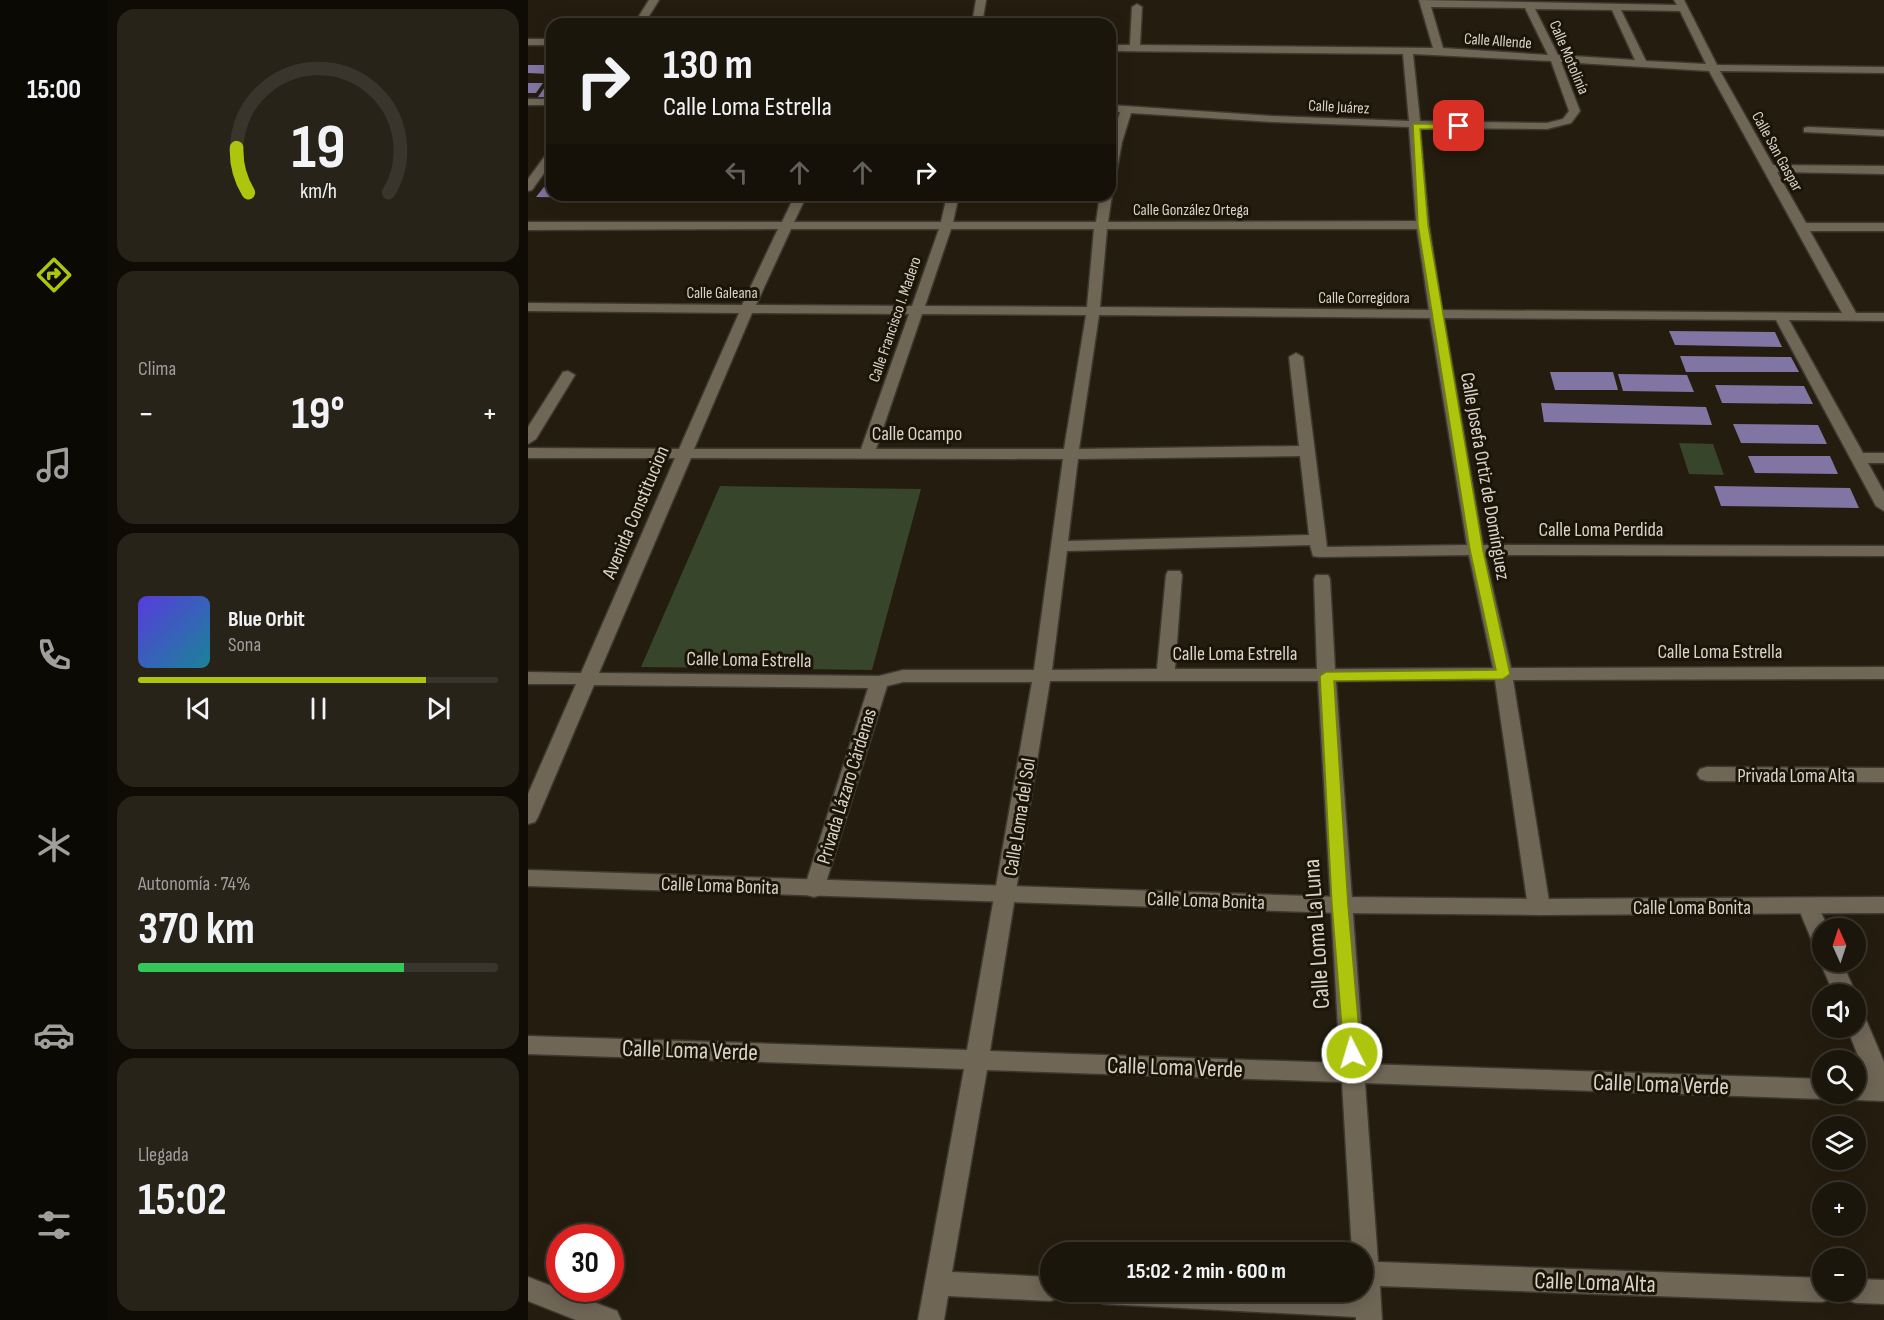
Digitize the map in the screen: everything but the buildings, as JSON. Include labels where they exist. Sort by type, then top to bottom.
[{"type":"street","points":[[643,18],[654,0]]},
{"type":"street","points":[[978,18],[981,0]]},
{"type":"street","points":[[1439,51],[1424,2],[1615,7],[1680,4]]},
{"type":"street","name":"Calle San Gaspar","points":[[1680,4],[1713,68],[1851,316]]},
{"type":"street","name":"Calle Motolinía","points":[[1529,6],[1555,59],[1575,111],[1567,121]]},
{"type":"street","points":[[1135,48],[1137,7]]},
{"type":"street","points":[[1615,7],[1643,65]]},
{"type":"street","points":[[528,42],[546,42]]},
{"type":"street","name":"Calle Allende","points":[[1116,48],[1408,50],[1713,68],[1884,70]]},
{"type":"street","name":"Calle Josefa Ortiz de Domínguez","points":[[1408,50],[1423,225],[1436,313],[1476,550],[1503,674],[1539,907]]},
{"type":"street","points":[[528,102],[546,102]]},
{"type":"street","name":"Calle Juárez","points":[[1116,109],[1416,126],[1546,126],[1567,121]]},
{"type":"street","points":[[1116,142],[1126,110]]},
{"type":"street","points":[[1808,130],[1884,133]]},
{"type":"street","points":[[528,161],[546,160]]},
{"type":"street","points":[[528,187],[546,164]]},
{"type":"street","points":[[1769,168],[1884,170]]},
{"type":"street","points":[[536,176],[546,176]]},
{"type":"street","name":"Avenida Constitucion","points":[[528,817],[683,454],[747,309],[798,201]]},
{"type":"street","name":"Calle Francisco I. Madero","points":[[867,454],[946,226],[952,201]]},
{"type":"street","name":"Calle Loma del Sol","points":[[931,1320],[1007,892],[1042,675],[1071,454],[1093,312],[1105,201]]},
{"type":"street","name":"Calle González Ortega","points":[[528,226],[1423,225]]},
{"type":"street","points":[[1802,227],[1884,227]]},
{"type":"street","name":"Calle Galeana","points":[[528,307],[916,310]]},
{"type":"street","name":"Calle Corregidora","points":[[916,310],[1884,316]]},
{"type":"street","points":[[1780,316],[1884,506]]},
{"type":"street","points":[[1296,357],[1305,451],[1318,546]]},
{"type":"street","points":[[528,439],[568,375]]},
{"type":"street","name":"Calle Ocampo","points":[[528,453],[1071,454],[1305,451]]},
{"type":"street","points":[[1858,458],[1884,458]]},
{"type":"street","name":"Calle Loma Perdida","points":[[1059,546],[1884,551]]},
{"type":"street","points":[[1165,676],[1174,574]]},
{"type":"street","name":"Calle Loma La Luna","points":[[1322,579],[1340,905],[1365,1242]]},
{"type":"street","name":"Calle Loma Estrella","points":[[528,678],[879,682],[903,676],[1884,673]]},
{"type":"street","name":"Privada Lázaro Cárdenas","points":[[814,889],[879,682]]},
{"type":"street","name":"Privada Loma Alta","points":[[1707,774],[1884,775]]},
{"type":"street","name":"Calle Loma Bonita","points":[[528,878],[814,889],[1007,892],[1340,905],[1539,907],[1884,905]]},
{"type":"street","points":[[1809,907],[1813,918]]},
{"type":"street","points":[[1863,1038],[1884,1091],[1866,1090]]},
{"type":"street","name":"Calle Loma Verde","points":[[528,1045],[1812,1089]]},
{"type":"street","name":"Calle Loma Alta","points":[[1373,1274],[1812,1290]]},
{"type":"street","points":[[937,1283],[1040,1288]]},
{"type":"street","points":[[528,1289],[593,1317]]},
{"type":"street","points":[[1866,1291],[1884,1292]]},
{"type":"street","points":[[1237,1302],[1369,1312]]},
{"type":"green space","points":[[1679,443],[1713,444],[1724,475],[1689,474]]},
{"type":"green space","points":[[720,486],[921,489],[872,670],[641,667]]},
{"type":"route","points":[[1352,1053],[1326,676],[1503,674],[1476,550],[1423,225],[1416,126],[1459,126]]}]
